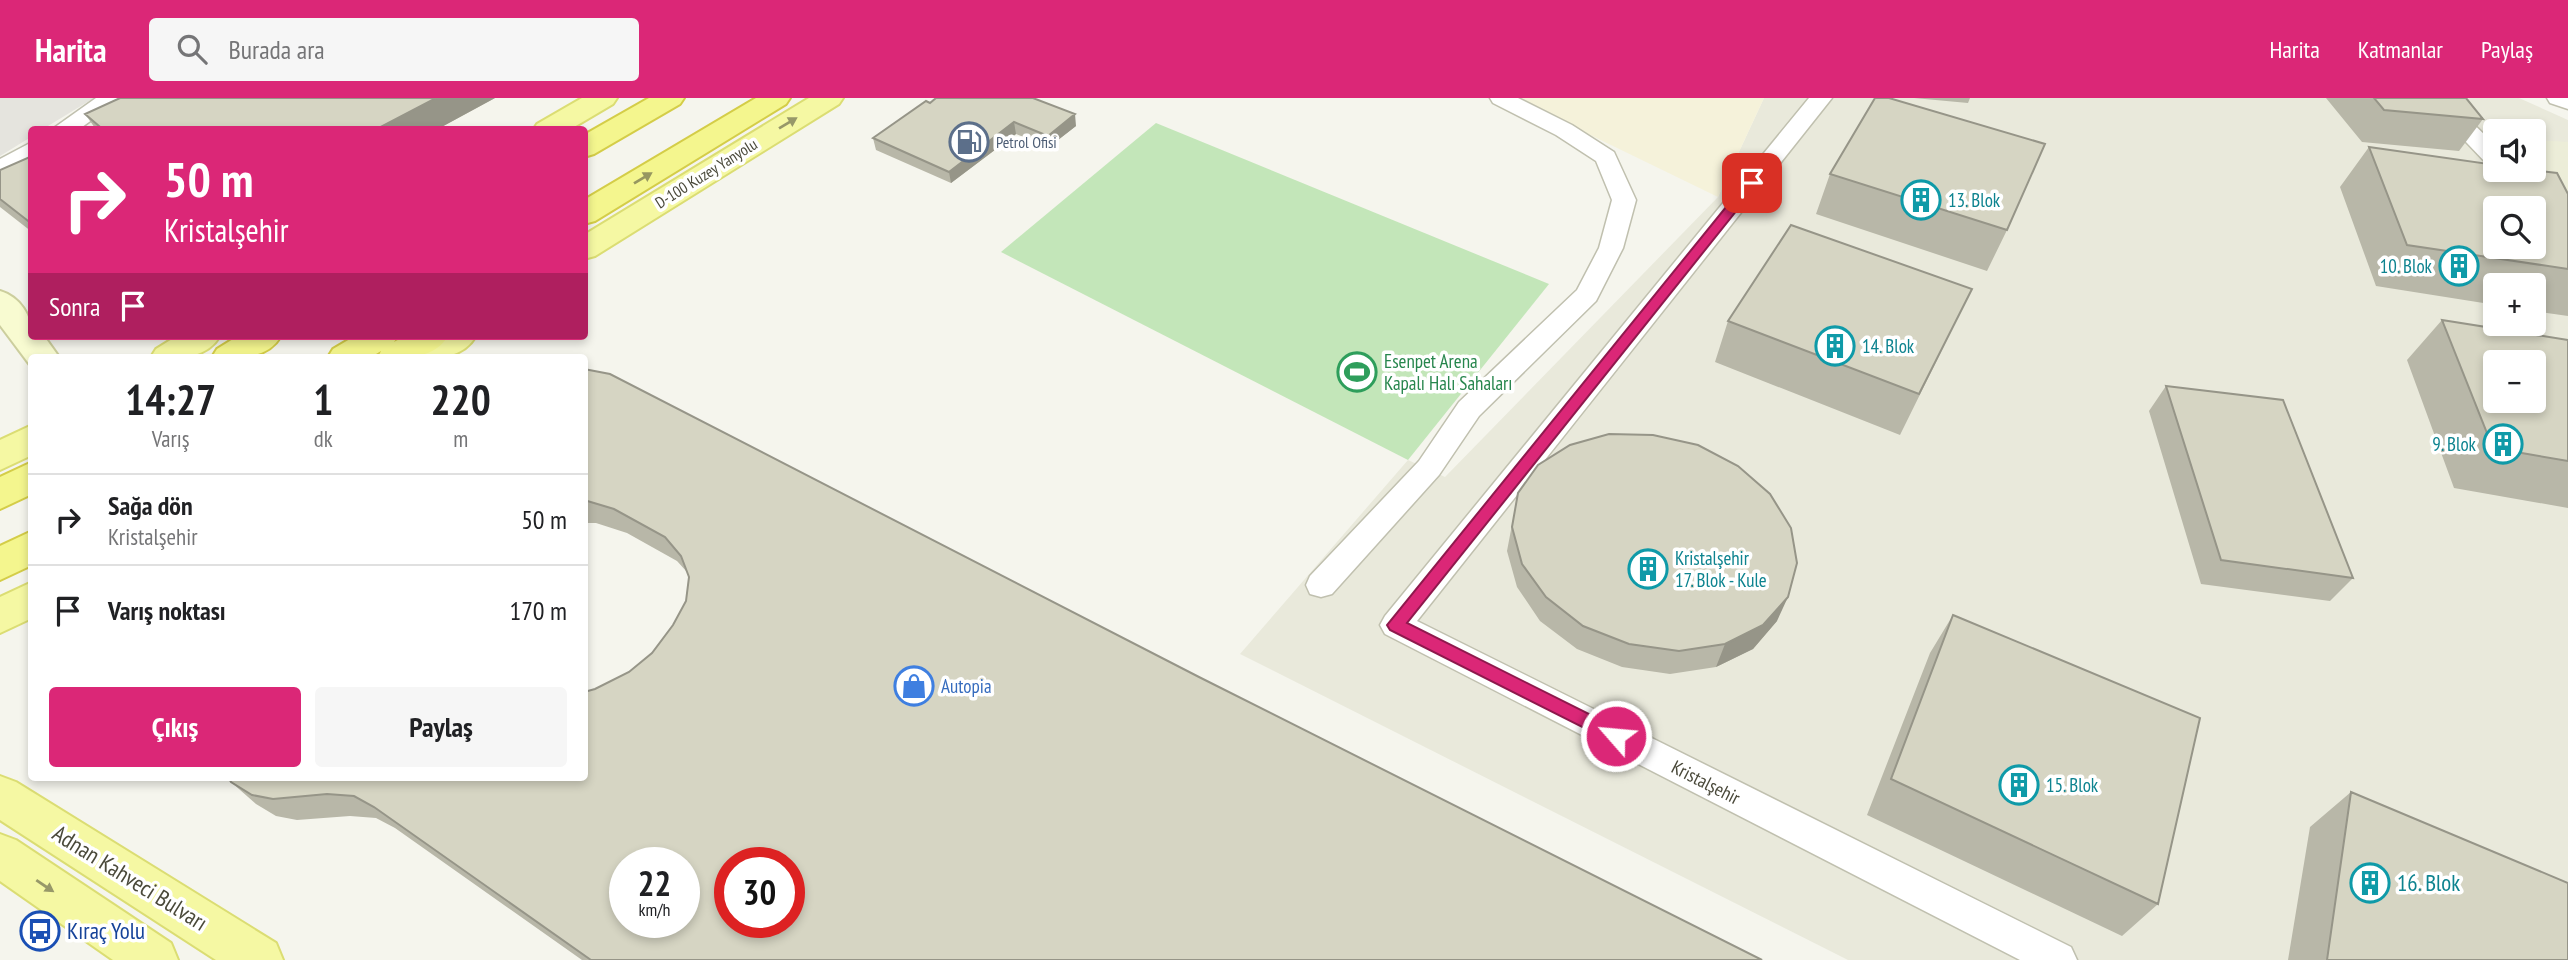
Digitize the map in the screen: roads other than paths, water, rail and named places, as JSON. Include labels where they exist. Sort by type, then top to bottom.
[{"type":"highway","points":[[588,128],[639,98]]},
{"type":"highway","points":[[588,146],[670,98]]},
{"type":"highway","points":[[588,212],[776,98]]},
{"type":"highway","points":[[234,354],[257,340]]},
{"type":"highway","points":[[350,354],[374,340]]},
{"type":"highway","points":[[400,354],[424,340]]},
{"type":"highway","points":[[0,495],[28,478]]},
{"type":"highway","points":[[0,565],[28,548]]},
{"type":"highway","points":[[0,591],[28,574]]},
{"type":"main road","points":[[554,126],[603,98]]},
{"type":"main road","name":"D-100 Kuzey Yanyolu","points":[[588,247],[829,98]]},
{"type":"main road","points":[[0,274],[28,310]]},
{"type":"main road","points":[[0,302],[28,339]]},
{"type":"main road","points":[[29,340],[40,354]]},
{"type":"main road","points":[[50,340],[61,354]]},
{"type":"main road","points":[[173,354],[196,340]]},
{"type":"main road","points":[[431,354],[453,340]]},
{"type":"main road","points":[[0,457],[28,440]]},
{"type":"main road","points":[[0,617],[28,600]]},
{"type":"main road","name":"Adnan Kahveci Bulvarı","points":[[0,796],[259,960]]},
{"type":"main road","points":[[0,855],[154,960]]},
{"type":"street","points":[[68,126],[111,98]]},
{"type":"street","points":[[1321,585],[1429,468],[1469,409],[1587,295],[1611,248],[1625,200],[1606,157],[1564,130],[1501,98]]},
{"type":"street","name":"Kristalşehir","points":[[1821,98],[1396,625],[2058,960]]},
{"type":"street","points":[[2435,98],[2483,147]]},
{"type":"street","points":[[2558,98],[2568,102]]},
{"type":"street","points":[[0,169],[28,152]]},
{"type":"place","name":"Petrol Ofisi","points":[[969,142]]},
{"type":"place","name":"13. Blok","points":[[1921,200]]},
{"type":"place","name":"10. Blok","points":[[2459,266]]},
{"type":"place","name":"14. Blok","points":[[1835,346]]},
{"type":"place","name":"Esenpet Arena Kapalı Halı Sahaları","points":[[1357,372]]},
{"type":"place","name":"9. Blok","points":[[2503,444]]},
{"type":"place","name":"Kristalşehir 17. Blok - Kule","points":[[1648,569]]},
{"type":"place","name":"Autopia","points":[[914,686]]},
{"type":"place","name":"15. Blok","points":[[2019,785]]},
{"type":"place","name":"16. Blok","points":[[2370,883]]},
{"type":"place","name":"Kıraç Yolu","points":[[40,931]]}]
